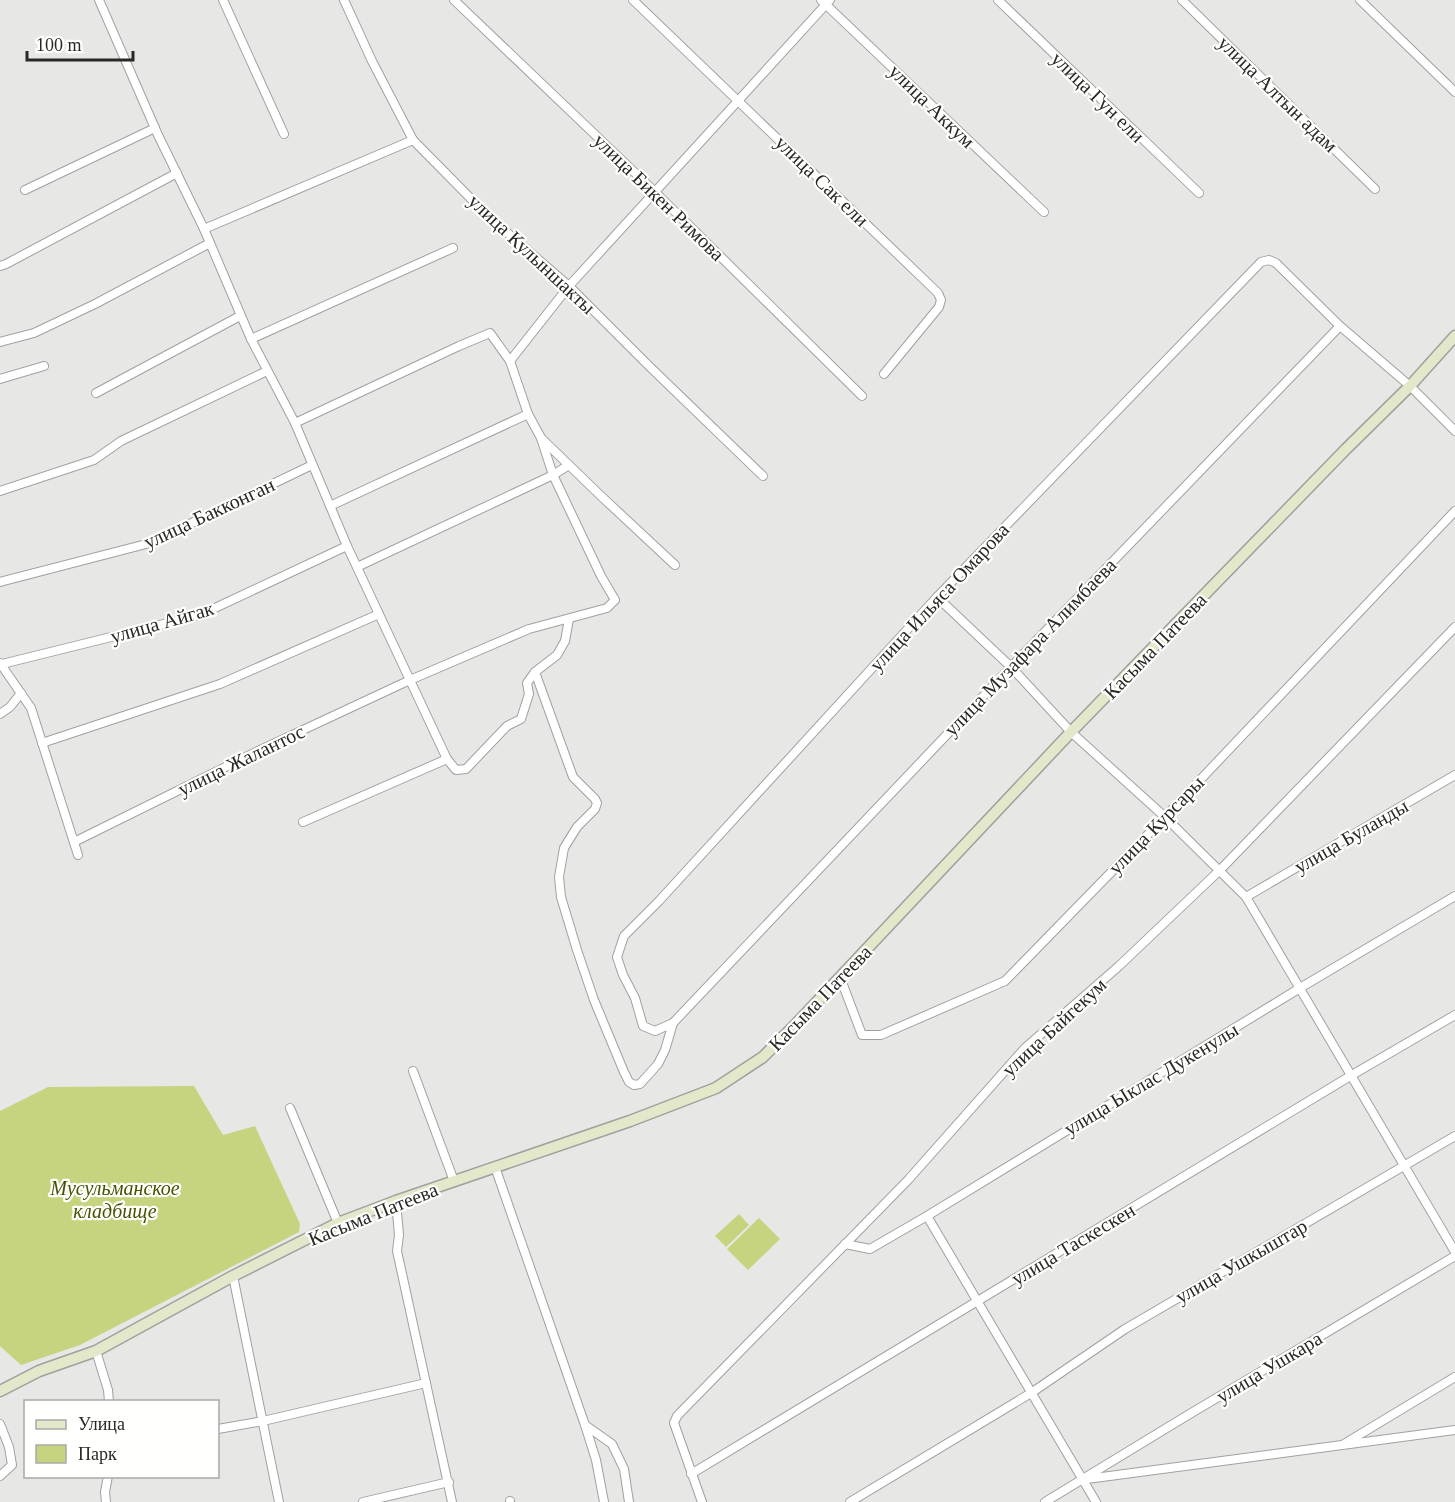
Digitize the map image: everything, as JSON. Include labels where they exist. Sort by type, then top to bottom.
[{"type":"main road","name":"Касыма Патеева","points":[[0,1391],[39,1371],[96,1351],[233,1276],[338,1223],[630,1121],[716,1088],[763,1057],[1071,732],[1410,386],[1455,336]]},
{"type":"street","points":[[99,0],[155,128],[204,229],[240,316],[295,423],[347,546],[447,759],[456,770],[466,769],[507,726],[521,719],[529,694],[527,683],[535,672],[557,655],[565,641],[569,619]]},
{"type":"street","points":[[223,0],[284,135]]},
{"type":"street","name":"улица Кулыншакты","points":[[344,0],[413,140],[489,217],[569,286],[764,476]]},
{"type":"street","name":"улица Бикен Римова","points":[[454,0],[654,191],[862,396]]},
{"type":"street","name":"улица Сак ели","points":[[633,0],[938,293],[941,300],[939,307],[884,374]]},
{"type":"street","name":"улица Гун ели","points":[[998,0],[1199,193]]},
{"type":"street","name":"улица Алтын адам","points":[[1182,0],[1375,189]]},
{"type":"street","points":[[1360,0],[1455,92]]},
{"type":"street","points":[[510,361],[569,286],[825,2]]},
{"type":"street","name":"улица Аккум","points":[[825,2],[1044,212]]},
{"type":"street","points":[[25,190],[155,128]]},
{"type":"street","points":[[204,229],[413,140]]},
{"type":"street","points":[[0,266],[177,173]]},
{"type":"street","points":[[0,342],[34,333],[95,304],[210,243]]},
{"type":"street","points":[[251,339],[453,248]]},
{"type":"street","name":"улица Ильяса Омарова","points":[[655,1031],[643,1026],[635,998],[617,957],[624,936],[659,901],[937,597],[1261,262],[1269,260],[1276,262],[1340,326]]},
{"type":"street","points":[[96,393],[240,316]]},
{"type":"street","points":[[1340,326],[1410,386],[1455,431]]},
{"type":"street","name":"улица Музафара Алимбаева","points":[[655,1031],[674,1023],[1011,667],[1340,326]]},
{"type":"street","points":[[295,423],[490,333],[510,361],[528,414],[541,438],[553,475]]},
{"type":"street","points":[[0,379],[44,366]]},
{"type":"street","points":[[0,491],[94,460],[122,441],[267,371]]},
{"type":"street","points":[[330,507],[528,414]]},
{"type":"street","points":[[541,438],[675,565]]},
{"type":"street","name":"улица Бакконган","points":[[0,582],[150,543],[312,465]]},
{"type":"street","points":[[357,567],[553,475],[569,465]]},
{"type":"street","name":"улица Жалантос","points":[[74,842],[260,750],[410,681],[529,629],[607,608],[615,600],[601,576],[553,475]]},
{"type":"street","name":"улица Курсары","points":[[840,977],[862,1035],[881,1035],[1005,981],[1165,817],[1455,511]]},
{"type":"street","name":"улица Айгак","points":[[1,664],[200,615],[347,546]]},
{"type":"street","points":[[937,597],[1011,667],[1071,732],[1165,817],[1246,897],[1455,1254]]},
{"type":"street","points":[[42,743],[220,684],[379,614]]},
{"type":"street","name":"улица Байгекум","points":[[702,1502],[674,1423],[677,1416],[908,1180],[1025,1048],[1119,966],[1220,870],[1455,627]]},
{"type":"street","points":[[1,664],[31,708],[78,855]]},
{"type":"street","points":[[535,672],[573,777],[595,799],[597,804],[577,827],[564,848],[559,878],[561,897],[594,1000],[629,1082],[634,1085],[640,1084],[658,1064],[674,1023]]},
{"type":"street","points":[[0,714],[10,707],[21,693]]},
{"type":"street","points":[[303,822],[447,759]]},
{"type":"street","name":"улица Буланды","points":[[1246,897],[1455,775]]},
{"type":"street","name":"улица Ыклас Дукенулы","points":[[845,1244],[870,1249],[1455,896]]},
{"type":"street","name":"улица Таскескен","points":[[691,1474],[1455,1015]]},
{"type":"street","points":[[413,1071],[454,1181]]},
{"type":"street","points":[[290,1108],[338,1223]]},
{"type":"street","name":"улица Ушкыштар","points":[[850,1502],[1031,1393],[1125,1329],[1455,1136]]},
{"type":"street","points":[[495,1167],[585,1425],[596,1460],[604,1502]]},
{"type":"street","points":[[396,1201],[399,1234],[397,1251],[452,1502]]},
{"type":"street","points":[[927,1215],[1096,1502]]},
{"type":"street","name":"улица Ушкара","points":[[1046,1502],[1455,1254]]},
{"type":"street","points":[[233,1276],[279,1502]]},
{"type":"street","points":[[96,1351],[109,1400]]},
{"type":"street","points":[[1341,1445],[1455,1377]]},
{"type":"street","points":[[219,1430],[426,1383]]},
{"type":"street","points":[[0,1424],[9,1447],[12,1465],[0,1476]]},
{"type":"street","points":[[585,1425],[612,1444],[624,1469],[629,1502]]},
{"type":"street","points":[[1083,1480],[1455,1430]]},
{"type":"street","points":[[106,1502],[108,1478]]},
{"type":"street","points":[[363,1502],[448,1482]]},
{"type":"green space","name":"Мусульманское кладбище","points":[[194,1086],[223,1135],[255,1126],[300,1224],[299,1232],[80,1345],[21,1365],[0,1346],[0,1111],[48,1087]]},
{"type":"green space","points":[[739,1214],[749,1225],[726,1247],[715,1236]]},
{"type":"green space","points":[[759,1218],[780,1239],[748,1270],[727,1249]]}]
